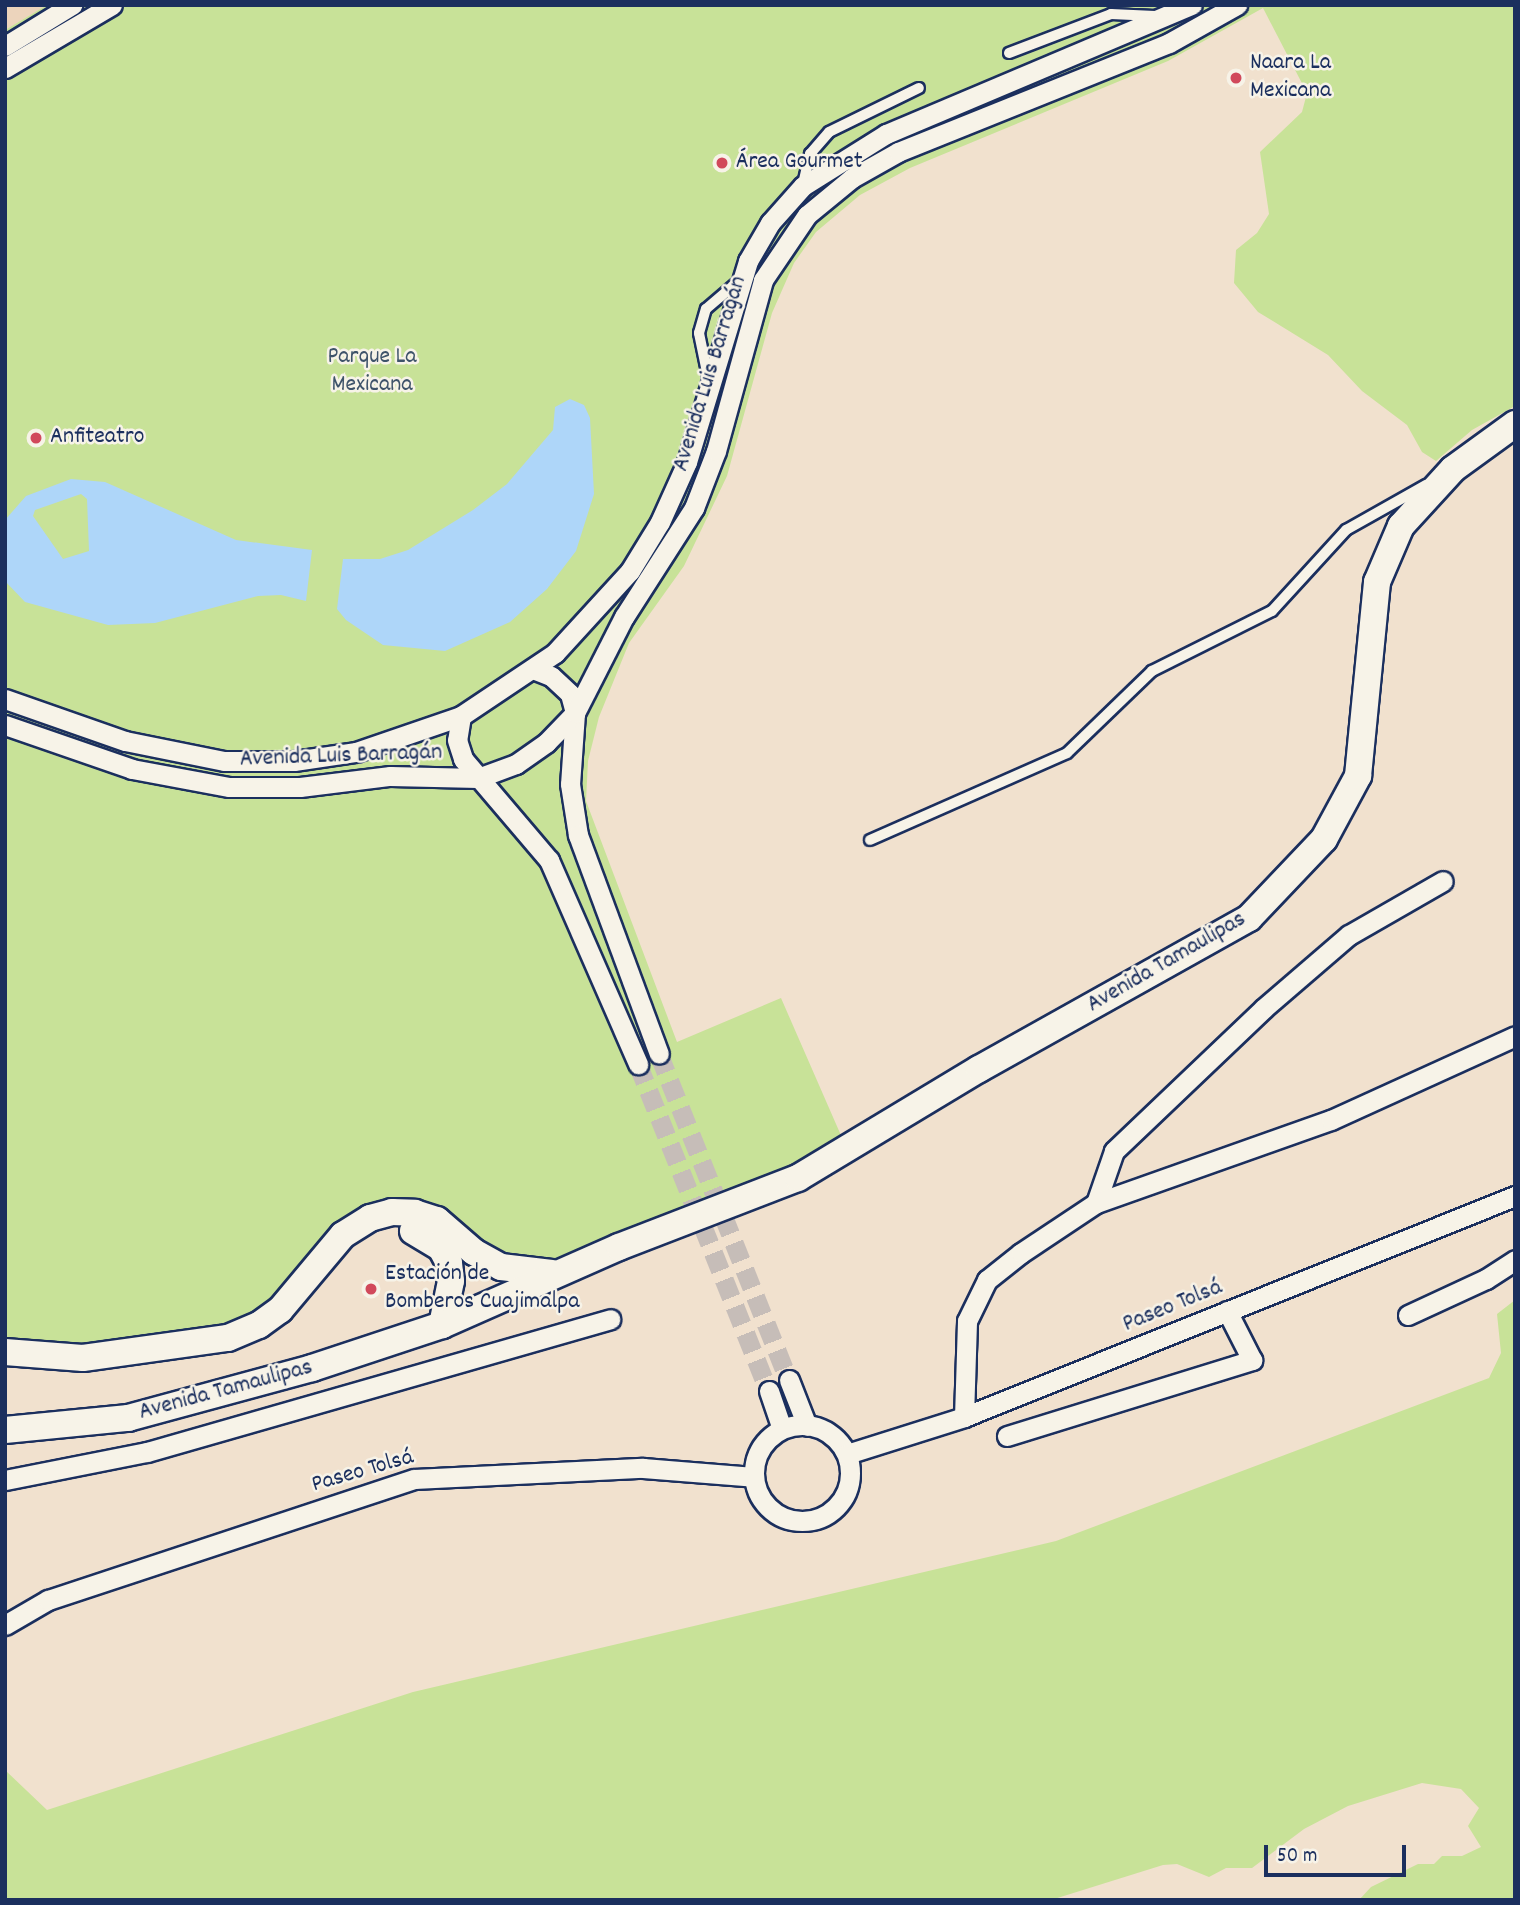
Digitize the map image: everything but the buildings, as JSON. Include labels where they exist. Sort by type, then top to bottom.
[{"type":"street","points":[[5,46],[72,5]]},
{"type":"street","points":[[5,68],[112,5]]},
{"type":"street","name":"Avenida Luis Barragán","points":[[5,699],[125,741],[236,761],[294,761],[356,752],[461,716],[535,670],[608,599],[642,551],[687,462],[740,279],[759,239],[797,192],[886,134],[1192,5]]},
{"type":"street","name":"Avenida Luis Barragán","points":[[5,724],[107,762],[199,783],[266,788],[390,776],[478,778],[494,774],[536,750],[575,713],[613,636],[698,499],[716,451],[764,280],[783,244],[807,215],[852,178],[898,152],[1168,43],[1237,5]]},
{"type":"street","points":[[797,192],[807,215]]},
{"type":"street","name":"Avenida Tamaulipas","points":[[5,1430],[128,1418],[312,1368],[442,1325],[561,1273],[798,1178],[979,1069],[1249,918],[1324,839],[1358,776],[1377,582],[1401,526],[1453,469],[1515,424]]},
{"type":"street","points":[[535,670],[562,684],[575,713]]},
{"type":"street","name":"Avenida Luis Barragán","points":[[575,713],[570,784],[578,835],[659,1054]]},
{"type":"street","name":"Avenida Luis Barragán","points":[[461,716],[459,751],[478,778],[549,860],[638,1064]]},
{"type":"street","points":[[1096,1203],[1114,1151],[1264,1008],[1349,935],[1443,881]]},
{"type":"street","points":[[964,1417],[967,1321],[987,1280],[1096,1203],[1331,1120],[1515,1036]]},
{"type":"street","name":"Paseo Tolsá","points":[[847,1454],[964,1417],[1515,1196]]},
{"type":"street","name":"Avenida Tamaulipas","points":[[5,1352],[83,1358],[228,1338],[259,1325],[280,1310],[343,1235],[370,1218],[391,1212],[415,1213],[437,1220],[474,1252],[501,1267],[522,1273],[561,1273]]},
{"type":"street","name":"Avenida Tamaulipas","points":[[5,1370],[83,1372],[233,1352],[267,1339],[293,1322],[355,1248],[376,1234],[393,1230],[427,1236],[441,1248],[449,1263],[451,1281],[442,1325]]},
{"type":"street","points":[[1408,1315],[1486,1279],[1515,1260]]},
{"type":"street","points":[[1007,1436],[1252,1360],[1227,1311]]},
{"type":"street","points":[[5,1480],[147,1452],[610,1320]]},
{"type":"street","points":[[789,1380],[807,1426]]},
{"type":"street","points":[[769,1391],[782,1429]]},
{"type":"street","points":[[807,1426],[831,1434],[847,1454],[851,1475],[846,1495],[833,1511],[814,1521],[793,1521],[774,1513],[760,1497],[754,1477],[758,1454],[782,1429],[807,1426]]},
{"type":"street","name":"Paseo Tolsá","points":[[5,1625],[48,1600],[415,1479],[643,1468],[754,1477]]},
{"type":"lane","points":[[1009,53],[1111,14],[1166,18]]},
{"type":"lane","points":[[797,192],[810,154],[829,132],[919,88]]},
{"type":"lane","points":[[870,840],[1067,752],[1152,671],[1272,611],[1346,530],[1453,469]]},
{"type":"shaded area","points":[[5,5],[47,5],[5,30]]},
{"type":"green space","name":"Parque La Mexicana","points":[[47,5],[1515,5],[1515,406],[1472,430],[1436,461],[1422,452],[1407,425],[1362,391],[1328,355],[1258,312],[1234,283],[1236,250],[1257,233],[1269,214],[1260,152],[1302,112],[1307,93],[1263,8],[1168,61],[910,168],[860,195],[816,232],[794,263],[772,313],[727,476],[684,566],[629,643],[599,717],[588,761],[586,801],[677,1042],[781,998],[843,1140],[815,1158],[553,1269],[527,1268],[374,1212],[275,1303],[228,1328],[111,1347],[5,1341],[5,30]]},
{"type":"green space","points":[[1515,1300],[1515,1900],[1359,1900],[1371,1887],[1418,1864],[1434,1864],[1442,1856],[1462,1856],[1481,1847],[1468,1826],[1479,1808],[1461,1789],[1422,1783],[1348,1806],[1304,1829],[1252,1868],[1226,1868],[1209,1877],[1177,1864],[1163,1865],[1051,1900],[5,1900],[5,1770],[47,1810],[413,1692],[1056,1541],[1489,1378],[1501,1353],[1497,1314]]},
{"type":"water","points":[[570,399],[584,405],[590,418],[594,494],[576,551],[547,589],[510,622],[445,651],[383,645],[346,620],[337,609],[343,559],[380,559],[408,550],[473,510],[507,484],[553,430],[555,407]]},
{"type":"water","points":[[71,479],[105,482],[236,540],[312,550],[306,601],[281,595],[258,596],[155,623],[108,625],[25,602],[5,581],[5,520],[26,496]],"holes":[[[81,494],[87,499],[89,551],[63,559],[33,516],[35,510]]]},
{"type":"tunnel","points":[[659,1054],[789,1380]]},
{"type":"tunnel","points":[[638,1064],[769,1391]]},
{"type":"place","name":"Naara La Mexicana","points":[[1236,78]]},
{"type":"place","name":"Área Gourmet","points":[[722,163]]},
{"type":"place","name":"Anfiteatro","points":[[36,438]]},
{"type":"place","name":"Estación de Bomberos Cuajimalpa","points":[[371,1289]]}]
